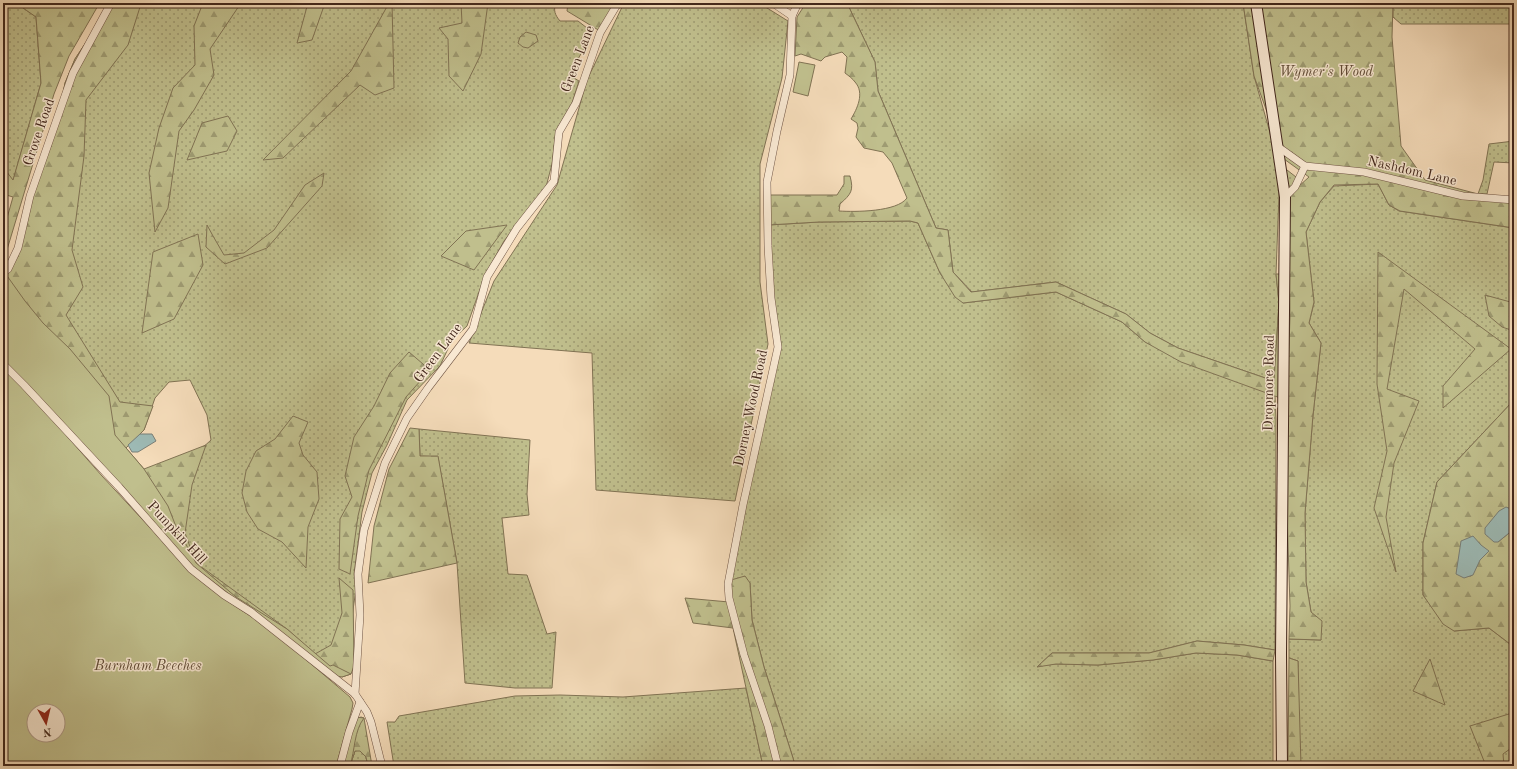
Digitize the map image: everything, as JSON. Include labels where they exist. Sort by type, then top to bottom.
[{"type":"street","name":"Grove Road","points":[[3,273],[8,269],[18,248],[30,196],[73,72],[110,3]]},
{"type":"street","name":"Green Lane","points":[[354,694],[360,615],[358,574],[364,530],[385,463],[407,418],[473,329],[487,277],[517,228],[554,181],[559,132],[576,103],[600,33],[618,3]]},
{"type":"street","points":[[773,3],[792,16]]},
{"type":"street","name":"Dorney Wood Road","points":[[778,766],[768,726],[744,655],[729,598],[728,584],[743,505],[778,347],[771,298],[768,246],[767,182],[776,131],[790,75],[792,16],[798,3]]},
{"type":"street","name":"Dropmore Road","points":[[1256,3],[1285,197],[1281,655],[1282,766]]},
{"type":"street","name":"Nashdom Lane","points":[[1277,146],[1305,166],[1364,172],[1463,196],[1514,200]]},
{"type":"street","points":[[1285,197],[1295,187],[1305,166]]},
{"type":"street","name":"Pumpkin Hill","points":[[3,364],[119,487],[191,570],[224,595],[251,612],[354,694],[367,712],[372,722],[382,766]]},
{"type":"street","points":[[340,766],[349,732],[360,702]]},
{"type":"green space","points":[[3,3],[16,3],[36,17],[41,83],[13,181],[3,167]]},
{"type":"green space","points":[[16,3],[99,4],[69,56],[54,94],[3,263],[3,232],[13,197],[3,194],[3,167],[13,180],[41,83],[36,17]]},
{"type":"green space","points":[[112,3],[556,3],[555,12],[560,21],[578,21],[587,28],[591,36],[569,75],[579,81],[572,103],[556,131],[552,164],[546,187],[504,241],[485,275],[467,326],[452,340],[440,366],[407,400],[387,445],[372,473],[362,512],[354,574],[356,589],[352,617],[354,666],[330,666],[236,597],[196,563],[175,524],[199,451],[211,440],[207,415],[190,380],[169,382],[155,398],[144,430],[126,448],[14,262],[59,115],[65,83],[75,59]]},
{"type":"green space","points":[[112,3],[144,3],[140,7],[128,45],[86,100],[84,156],[72,250],[83,287],[66,315],[120,402],[153,406],[144,430],[126,448],[144,469],[206,445],[192,485],[185,533],[196,563],[287,629],[315,654],[331,645],[342,613],[339,578],[353,590],[354,666],[351,674],[342,677],[190,564],[112,477],[3,360],[3,275],[14,262],[24,215],[59,115],[65,83],[75,59]]},
{"type":"green space","points":[[203,3],[241,3],[210,49],[214,75],[194,110],[179,131],[168,208],[155,232],[149,173],[159,128],[173,88],[195,65],[194,26]]},
{"type":"green space","points":[[308,3],[325,3],[312,40],[297,43]]},
{"type":"green space","points":[[389,3],[392,3],[394,88],[375,95],[360,85],[283,158],[263,160],[351,71]]},
{"type":"green space","points":[[461,3],[488,3],[481,54],[463,91],[449,76],[448,39],[439,28],[462,23]]},
{"type":"green space","points":[[568,3],[615,3],[600,31],[567,11]]},
{"type":"green space","points":[[624,3],[759,3],[788,21],[782,78],[760,164],[760,282],[768,344],[735,501],[596,490],[592,353],[469,343],[494,281],[557,185],[587,80]]},
{"type":"green space","points":[[806,3],[847,3],[875,62],[878,91],[936,228],[948,230],[953,272],[971,292],[1056,282],[1126,314],[1150,333],[1178,348],[1274,381],[1279,303],[1276,274],[1281,274],[1283,399],[1181,362],[1145,342],[1122,322],[1056,292],[963,303],[955,297],[940,273],[918,223],[910,221],[819,222],[768,225],[768,195],[837,195],[844,184],[844,176],[850,176],[852,185],[851,192],[840,204],[839,211],[885,209],[902,203],[907,198],[892,163],[883,152],[864,148],[856,137],[858,128],[857,123],[851,119],[858,106],[860,96],[858,86],[845,73],[847,57],[842,52],[825,57],[821,61],[801,54],[795,56],[797,17]]},
{"type":"green space","points":[[847,3],[1243,3],[1254,76],[1274,147],[1279,194],[1276,274],[1279,303],[1274,381],[1178,348],[1150,333],[1126,314],[1056,282],[972,292],[953,272],[948,230],[936,228],[878,91],[875,62]]},
{"type":"green space","name":"Wymer's Wood","points":[[1243,3],[1393,3],[1392,37],[1401,146],[1425,180],[1478,194],[1514,199],[1514,228],[1400,211],[1389,205],[1378,184],[1334,185],[1320,202],[1306,232],[1314,302],[1309,323],[1321,343],[1313,415],[1305,513],[1306,582],[1311,612],[1322,621],[1321,640],[1289,639],[1290,606],[1286,425],[1290,317],[1288,196],[1309,177],[1284,159],[1254,76]]},
{"type":"green space","points":[[1393,3],[1514,3],[1514,24],[1401,24],[1393,17]]},
{"type":"green space","points":[[526,32],[536,35],[538,41],[528,48],[523,47],[518,43],[520,37]]},
{"type":"green space","points":[[799,62],[815,65],[808,96],[793,92]]},
{"type":"green space","points":[[228,116],[237,131],[227,151],[187,160],[202,123]]},
{"type":"green space","points":[[1514,141],[1514,163],[1494,162],[1487,194],[1478,194],[1483,180],[1489,144]]},
{"type":"green space","points":[[1287,170],[1296,177],[1295,182],[1289,189],[1285,171]]},
{"type":"green space","points":[[324,173],[322,186],[267,248],[225,264],[206,247],[207,225],[224,255],[244,253],[274,230],[305,185]]},
{"type":"green space","points":[[1378,184],[1389,205],[1399,211],[1514,228],[1514,400],[1437,482],[1423,543],[1423,595],[1454,631],[1489,628],[1514,647],[1514,766],[1299,766],[1298,661],[1289,658],[1289,639],[1321,640],[1311,612],[1306,582],[1305,513],[1313,415],[1321,343],[1309,323],[1314,303],[1306,232],[1320,202],[1334,186]]},
{"type":"green space","points":[[910,221],[918,223],[940,273],[963,303],[1056,292],[1122,322],[1145,342],[1275,396],[1275,650],[1244,645],[1197,641],[1149,653],[1052,653],[1038,666],[1056,664],[1098,665],[1153,660],[1196,653],[1237,655],[1273,661],[1273,766],[795,766],[764,667],[752,620],[750,583],[731,580],[778,347],[768,225],[819,222]]},
{"type":"green space","points":[[507,225],[474,270],[441,256],[466,231]]},
{"type":"green space","points":[[198,234],[203,265],[174,319],[142,333],[153,252]]},
{"type":"green space","points":[[1378,252],[1511,349],[1443,408],[1443,386],[1475,349],[1404,289],[1387,389],[1419,401],[1394,463],[1386,517],[1396,572],[1374,508],[1387,451],[1377,384]]},
{"type":"green space","points":[[5,273],[43,323],[70,349],[109,396],[115,435],[144,469],[168,506],[175,524],[196,563],[236,597],[287,629],[330,666],[333,665],[351,674],[342,677],[336,676],[190,564],[112,477],[3,360],[3,275]]},
{"type":"green space","points":[[1485,295],[1514,303],[1514,331],[1502,327],[1489,316]]},
{"type":"green space","points":[[409,352],[430,370],[406,397],[369,470],[358,516],[350,574],[339,569],[340,519],[352,497],[345,476],[354,437],[374,406],[390,373]]},
{"type":"green space","name":"Burnham Beeches","points":[[3,368],[37,402],[102,476],[194,575],[223,598],[270,629],[350,697],[353,703],[352,709],[336,766],[3,766]]},
{"type":"green space","points":[[1514,400],[1514,512],[1511,509],[1498,542],[1514,529],[1514,647],[1489,628],[1454,631],[1443,624],[1423,595],[1423,543],[1437,482]]},
{"type":"green space","points":[[293,416],[308,422],[299,443],[303,455],[317,472],[319,499],[308,527],[306,568],[282,542],[258,529],[247,512],[242,493],[246,471],[256,451],[275,439]]},
{"type":"green space","points":[[410,428],[419,429],[420,456],[438,456],[457,563],[368,583],[374,526],[389,469]]},
{"type":"green space","points":[[419,429],[530,440],[527,494],[529,515],[502,518],[508,574],[527,575],[547,634],[556,632],[552,688],[515,688],[465,683],[457,563],[438,457],[420,456]]},
{"type":"green space","points":[[745,576],[750,583],[752,620],[764,667],[795,766],[763,766],[733,628],[693,623],[685,598],[729,602],[731,580]]},
{"type":"green space","points":[[1197,641],[1244,645],[1275,650],[1273,661],[1237,655],[1196,653],[1153,660],[1098,665],[1056,664],[1037,667],[1052,653],[1149,653]]},
{"type":"green space","points":[[1289,658],[1298,661],[1301,766],[1288,766]]},
{"type":"green space","points":[[1430,659],[1445,705],[1413,691]]},
{"type":"green space","points":[[746,688],[763,766],[394,766],[387,722],[395,722],[399,716],[515,696],[560,695],[623,697]]},
{"type":"green space","points":[[1514,688],[1514,746],[1503,754],[1504,766],[1486,766],[1470,726],[1512,713]]},
{"type":"green space","points":[[356,717],[364,718],[356,735],[350,766],[343,766]]},
{"type":"green space","points":[[361,717],[364,718],[372,766],[368,766],[366,757],[360,751],[355,751],[350,766],[354,720]]},
{"type":"green space","points":[[360,750],[366,757],[368,766],[350,766],[355,751]]},
{"type":"water","points":[[140,434],[152,434],[156,441],[138,452],[132,452],[128,445]]},
{"type":"water","points":[[1506,507],[1514,512],[1514,529],[1498,542],[1494,542],[1485,534],[1485,528],[1499,511]]},
{"type":"water","points":[[1473,536],[1489,551],[1480,560],[1473,575],[1464,578],[1456,574],[1461,541]]}]
